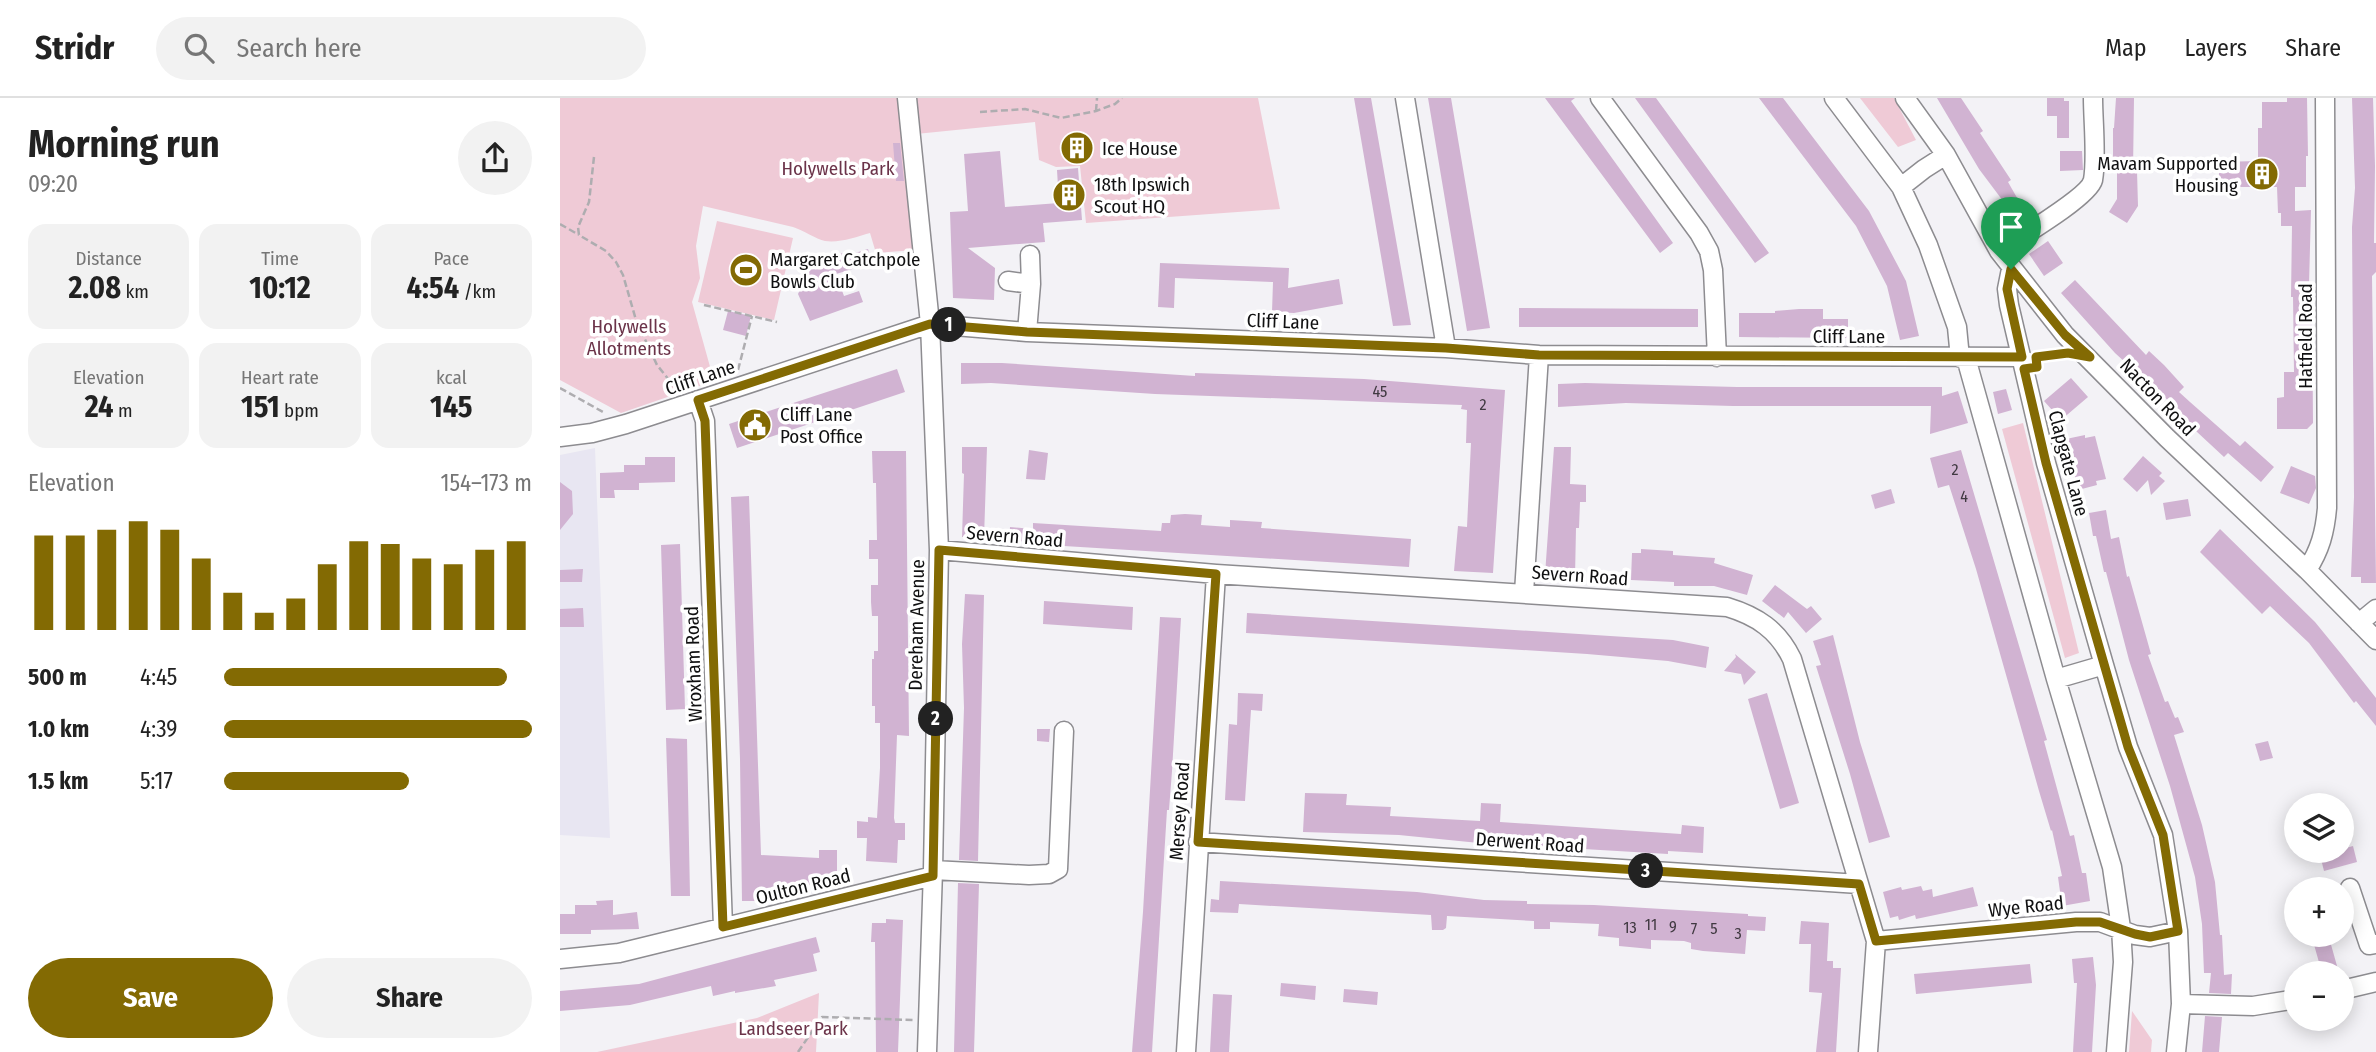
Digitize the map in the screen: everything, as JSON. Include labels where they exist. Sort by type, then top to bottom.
[{"type":"street","name":"Dereham Avenue","points":[[907,98],[930,324],[939,550],[933,873],[926,1052]]},
{"type":"street","points":[[1405,98],[1446,348]]},
{"type":"street","points":[[1600,98],[1699,233],[1709,251],[1713,270],[1717,357]]},
{"type":"street","points":[[1834,98],[1900,187],[1928,245],[1957,327],[1963,358],[2112,867],[2123,962],[2116,1052]]},
{"type":"street","name":"Nacton Road","points":[[1905,98],[1946,155],[2011,269],[2065,335],[2090,357],[2167,438],[2307,570],[2376,640]]},
{"type":"street","points":[[1999,251],[2089,188],[2094,166],[2094,98]]},
{"type":"street","name":"Hatfield Road","points":[[2307,570],[2322,540],[2327,508],[2325,98]]},
{"type":"street","points":[[1900,187],[1946,155]]},
{"type":"street","points":[[1027,332],[1031,284],[1030,255]]},
{"type":"street","name":"Clapgate Lane","points":[[2011,269],[2007,289],[2046,463],[2128,747],[2163,835],[2178,931],[2181,1004],[2176,1052]]},
{"type":"street","points":[[1008,282],[1031,284]]},
{"type":"street","name":"Cliff Lane","points":[[560,437],[592,433],[626,424],[930,324],[1027,332],[1446,348],[1539,355],[1963,358],[2023,363]]},
{"type":"street","points":[[1524,593],[1539,355]]},
{"type":"street","name":"Wroxham Road","points":[[693,402],[705,421],[723,927]]},
{"type":"street","name":"Severn Road","points":[[939,550],[1216,574],[1727,607],[1746,612],[1775,632],[1792,659],[1876,941],[1868,1052]]},
{"type":"street","name":"Mersey Road","points":[[1186,1052],[1216,574]]},
{"type":"street","points":[[2359,623],[2376,609]]},
{"type":"street","points":[[2056,679],[2104,665]]},
{"type":"street","name":"Oulton Road","points":[[560,959],[620,953],[933,873],[1049,874],[1058,869],[1064,731]]},
{"type":"street","name":"Derwent Road","points":[[1198,842],[1859,884]]},
{"type":"street","points":[[2354,901],[2368,945],[2376,944]]},
{"type":"street","name":"Wye Road","points":[[1876,941],[2076,922],[2100,922],[2150,937],[2178,931]]},
{"type":"street","points":[[2354,987],[2376,982]]},
{"type":"street","points":[[2181,1004],[2253,1006],[2284,1001]]},
{"type":"path","points":[[1096,111],[1097,98]]},
{"type":"path","points":[[979,112],[1025,110],[1062,118],[1096,111],[1115,104],[1122,98]]},
{"type":"path","points":[[579,235],[578,227],[589,202],[593,184],[594,157]]},
{"type":"path","points":[[560,224],[606,251],[616,262],[623,275],[636,320],[657,365],[693,402]]},
{"type":"path","points":[[705,305],[777,322]]},
{"type":"path","points":[[734,387],[752,316]]},
{"type":"path","points":[[2023,363],[2037,367],[2036,357],[2068,353],[2090,357]]},
{"type":"path","points":[[560,388],[626,424]]},
{"type":"path","points":[[798,1052],[822,1017],[927,1021]]},
{"type":"shaded area","points":[[595,448],[610,838],[560,835],[560,455]]},
{"type":"green space","name":"Holywells Park","points":[[560,98],[1258,98],[1280,209],[1086,223],[1080,166],[1056,167],[1039,160],[1035,122],[916,134],[927,249],[876,253],[870,233],[825,241],[793,227],[703,206],[696,246],[700,278],[692,302],[714,381],[621,413],[560,380]]},
{"type":"green space","points":[[1860,98],[1894,98],[1916,140],[1898,147]]},
{"type":"green space","name":"Margaret Catchpole Bowls Club","points":[[717,221],[793,238],[774,320],[698,302]]},
{"type":"green space","points":[[2023,423],[2079,653],[2065,658],[2002,429]]},
{"type":"green space","name":"Landseer Park","points":[[819,993],[816,1052],[597,1052],[757,1018]]},
{"type":"green space","points":[[2132,1011],[2152,1040],[2151,1052],[2129,1052]]},
{"type":"building","points":[[1354,98],[1371,98],[1411,325],[1393,326]]},
{"type":"building","points":[[1428,98],[1451,98],[1490,328],[1467,331]]},
{"type":"building","points":[[1545,98],[1575,98],[1571,101],[1673,243],[1660,253]]},
{"type":"building","points":[[1635,98],[1656,98],[1769,253],[1755,263]]},
{"type":"building","points":[[1759,98],[1783,98],[1869,211],[1906,281],[1919,336],[1900,340],[1887,286],[1856,226]]},
{"type":"building","points":[[1937,98],[1961,98],[2011,180],[2008,182],[2024,210],[2018,213],[2020,216],[2009,222],[1998,203],[2003,201],[1979,169]]},
{"type":"building","points":[[2047,98],[2064,98],[2064,101],[2069,101],[2069,138],[2057,138],[2057,116],[2047,116]]},
{"type":"building","points":[[2116,98],[2134,98],[2133,171],[2137,171],[2138,206],[2127,223],[2109,212],[2117,199],[2117,167],[2113,168]]},
{"type":"building","points":[[2287,98],[2307,98],[2306,187],[2295,187],[2295,211],[2311,210],[2309,285],[2312,300],[2313,423],[2307,429],[2277,429],[2277,398],[2284,397],[2284,372],[2294,372],[2292,226],[2281,226],[2277,187],[2219,187],[2219,162],[2258,161],[2258,128],[2262,128],[2262,102],[2287,102]]},
{"type":"building","points":[[2352,98],[2373,98],[2376,243],[2376,272],[2372,276],[2376,583],[2361,583],[2361,577],[2351,577],[2354,497],[2352,227],[2355,188]]},
{"type":"building","points":[[893,143],[900,143],[904,181],[896,181]]},
{"type":"building","points":[[1000,151],[1005,207],[1059,203],[1057,170],[1078,168],[1082,220],[1043,223],[1045,242],[968,248],[995,268],[994,300],[953,298],[950,212],[968,211],[964,154]]},
{"type":"building","points":[[2060,151],[2082,151],[2083,170],[2060,171]]},
{"type":"building","points":[[2048,241],[2063,263],[2044,276],[2029,254]]},
{"type":"building","points":[[868,249],[872,263],[836,274],[844,296],[859,291],[863,302],[810,321],[798,294],[812,264],[851,250],[852,254]]},
{"type":"building","points":[[1160,263],[1289,268],[1288,288],[1339,279],[1343,304],[1294,313],[1272,312],[1273,282],[1175,278],[1174,308],[1158,307]]},
{"type":"building","points":[[2075,280],[2146,355],[2149,351],[2164,365],[2184,387],[2179,392],[2240,446],[2245,441],[2274,467],[2261,482],[2228,453],[2224,457],[2169,406],[2171,404],[2150,381],[2129,361],[2127,364],[2115,353],[2061,293]]},
{"type":"building","points":[[1519,308],[1698,309],[1698,327],[1519,327]]},
{"type":"building","points":[[1823,309],[1823,319],[1848,319],[1848,338],[1739,337],[1739,313],[1775,313]]},
{"type":"building","points":[[728,311],[751,316],[746,336],[723,330]]},
{"type":"building","points":[[961,363],[1002,363],[1195,376],[1195,373],[1364,379],[1505,390],[1493,573],[1454,571],[1458,526],[1467,527],[1471,443],[1466,443],[1467,410],[1461,409],[1462,405],[1155,394],[991,383],[961,384]]},
{"type":"building","points":[[897,369],[905,392],[737,448],[729,424]]},
{"type":"building","points":[[2071,378],[2088,397],[2061,420],[2044,401]]},
{"type":"building","points":[[1558,384],[1737,387],[1942,387],[1942,396],[1958,391],[1968,423],[1930,434],[1931,406],[1626,403],[1558,407]]},
{"type":"building","points":[[2006,389],[2012,410],[1998,414],[1993,392]]},
{"type":"building","points":[[2085,435],[2085,438],[2095,436],[2106,479],[2096,481],[2097,485],[2078,490],[2066,439]]},
{"type":"building","points":[[962,447],[987,447],[984,538],[962,537]]},
{"type":"building","points":[[1554,447],[1571,447],[1570,484],[1586,485],[1586,502],[1580,502],[1579,528],[1576,528],[1575,577],[1545,575]]},
{"type":"building","points":[[1029,450],[1048,453],[1045,480],[1026,479]]},
{"type":"building","points":[[1961,450],[2047,740],[2044,741],[2070,836],[2074,835],[2082,873],[2086,873],[2090,901],[2062,906],[2058,877],[2062,876],[2052,830],[1976,569],[1949,485],[1938,488],[1930,458]]},
{"type":"building","points":[[872,451],[906,451],[909,736],[897,735],[894,818],[895,823],[905,823],[905,840],[898,840],[897,863],[866,861],[867,838],[857,838],[857,821],[868,822],[868,817],[877,818],[880,768],[880,723],[875,723],[875,706],[872,706],[872,659],[874,651],[878,651],[878,616],[872,616],[871,585],[878,585],[878,559],[869,559],[869,540],[877,540],[876,483],[873,483]]},
{"type":"building","points":[[2143,456],[2162,473],[2159,476],[2165,481],[2151,495],[2148,480],[2137,492],[2123,479]]},
{"type":"building","points":[[645,457],[675,457],[675,482],[639,483],[639,490],[614,490],[615,498],[600,498],[600,473],[624,472],[624,465],[645,465]]},
{"type":"building","points":[[2291,466],[2315,476],[2316,488],[2309,504],[2280,493]]},
{"type":"building","points":[[560,482],[572,491],[573,514],[560,530]]},
{"type":"building","points":[[1891,489],[1895,503],[1875,509],[1871,495]]},
{"type":"building","points":[[749,496],[761,855],[819,858],[819,850],[837,850],[837,877],[812,877],[812,885],[786,884],[786,894],[760,893],[761,901],[742,901],[731,497]]},
{"type":"building","points":[[2188,499],[2191,516],[2166,520],[2163,503]]},
{"type":"building","points":[[2106,510],[2111,539],[2119,537],[2127,577],[2129,576],[2151,654],[2148,655],[2165,702],[2168,701],[2184,732],[2174,735],[2202,825],[2215,882],[2224,975],[2232,974],[2231,994],[2209,993],[2211,973],[2204,973],[2202,924],[2195,877],[2170,786],[2129,660],[2096,536],[2093,536],[2089,513]]},
{"type":"building","points":[[1171,515],[1202,515],[1201,525],[1230,527],[1230,520],[1262,522],[1261,528],[1411,539],[1409,567],[1064,546],[1009,540],[1010,527],[1033,529],[1033,523],[1161,531],[1162,523],[1170,523]]},
{"type":"building","points":[[2220,529],[2315,622],[2342,655],[2376,698],[2376,726],[2356,701],[2354,703],[2309,643],[2270,606],[2262,614],[2200,552]]},
{"type":"building","points":[[680,544],[685,709],[666,710],[661,545]]},
{"type":"building","points":[[1641,549],[1715,558],[1714,563],[1753,575],[1747,595],[1714,586],[1674,586],[1674,582],[1631,580],[1632,553],[1641,553]]},
{"type":"building","points":[[583,569],[582,582],[560,582],[560,570]]},
{"type":"building","points":[[1775,585],[1807,609],[1811,606],[1822,619],[1806,633],[1788,612],[1784,618],[1762,601]]},
{"type":"building","points":[[965,594],[984,595],[978,861],[959,860]]},
{"type":"building","points":[[1044,601],[1133,607],[1132,630],[1043,624]]},
{"type":"building","points":[[583,608],[584,627],[560,627],[560,609]]},
{"type":"building","points":[[1247,613],[1673,640],[1709,647],[1706,668],[1668,661],[1587,654],[1246,633]]},
{"type":"building","points":[[1160,617],[1181,618],[1172,771],[1167,810],[1152,1052],[1132,1052],[1143,912]]},
{"type":"building","points":[[1833,635],[1860,742],[1890,837],[1869,843],[1816,666],[1821,665],[1813,641]]},
{"type":"building","points":[[1735,654],[1756,672],[1744,685],[1741,674],[1724,671],[1736,657]]},
{"type":"building","points":[[1238,693],[1263,694],[1262,711],[1251,710],[1245,801],[1225,800],[1229,724],[1237,725]]},
{"type":"building","points":[[1767,693],[1799,803],[1780,809],[1748,699]]},
{"type":"building","points":[[1037,729],[1050,729],[1049,742],[1037,741]]},
{"type":"building","points":[[666,738],[687,739],[690,896],[671,896]]},
{"type":"building","points":[[2268,741],[2273,758],[2260,761],[2255,744]]},
{"type":"building","points":[[1305,793],[1347,794],[1346,805],[1391,807],[1390,816],[1480,821],[1481,803],[1501,804],[1500,822],[1681,834],[1682,825],[1704,827],[1703,853],[1668,851],[1668,854],[1479,843],[1399,835],[1303,832]]},
{"type":"building","points":[[2322,863],[2353,863],[2324,871]]},
{"type":"building","points":[[1220,881],[1417,892],[1484,900],[1527,901],[1527,904],[1748,914],[1766,917],[1765,931],[1747,930],[1745,954],[1691,949],[1691,943],[1684,941],[1651,940],[1651,949],[1619,946],[1619,938],[1598,936],[1599,924],[1550,922],[1550,929],[1534,929],[1534,921],[1447,916],[1446,928],[1432,930],[1431,915],[1239,904],[1238,913],[1210,912],[1211,899],[1219,900]]},
{"type":"building","points":[[958,883],[979,884],[974,1052],[954,1052]]},
{"type":"building","points":[[1921,886],[1923,891],[1932,889],[1933,897],[1973,887],[1978,906],[1916,919],[1915,915],[1899,920],[1898,916],[1890,918],[1883,892],[1901,887],[1902,890]]},
{"type":"building","points":[[613,900],[613,915],[637,912],[639,929],[560,934],[560,914],[575,914],[575,905],[597,905],[596,901]]},
{"type":"building","points":[[886,919],[903,920],[898,1052],[876,1052],[875,942],[871,942],[872,923],[886,923]]},
{"type":"building","points":[[1801,921],[1829,923],[1827,961],[1833,961],[1833,968],[1841,968],[1836,1052],[1816,1052],[1822,993],[1809,992],[1811,944],[1799,944]]},
{"type":"building","points":[[816,937],[820,952],[813,954],[817,971],[774,980],[776,986],[713,996],[711,986],[630,1005],[560,1011],[560,991],[639,984]]},
{"type":"building","points":[[2315,947],[2332,947],[2336,961],[2319,961]]},
{"type":"building","points":[[2093,957],[2096,985],[2092,1052],[2073,1052],[2077,983],[2074,983],[2072,959]]},
{"type":"building","points":[[2030,964],[2032,983],[1916,994],[1914,974]]},
{"type":"building","points":[[1281,983],[1316,986],[1315,1000],[1280,996]]},
{"type":"building","points":[[1344,989],[1378,992],[1377,1005],[1343,1002]]},
{"type":"building","points":[[1213,994],[1232,995],[1229,1052],[1210,1052]]},
{"type":"building","points":[[2205,1016],[2222,1017],[2219,1052],[2202,1052]]},
{"type":"place","name":"Ice House","points":[[1077,148]]},
{"type":"place","name":"Mavam Supported Housing","points":[[2262,174]]},
{"type":"place","name":"18th Ipswich Scout HQ","points":[[1069,195]]},
{"type":"place","name":"Margaret Catchpole Bowls Club","points":[[746,270]]},
{"type":"place","name":"Cliff Lane Post Office","points":[[755,425]]},
{"type":"route","points":[[2011,269],[2065,335],[2090,357],[2068,353],[2036,357],[2037,367],[2024,369],[2046,463],[2128,747],[2163,835],[2178,931],[2150,937],[2100,922],[2076,922],[1876,941],[1859,884],[1198,842],[1216,574],[939,550],[933,876],[723,927],[705,421],[698,400],[930,324],[1027,332],[1446,348],[1539,355],[2022,357],[2007,289],[2011,269]]},
{"type":"park label","name":"Holywells Allotments","points":[[629,337]]}]
